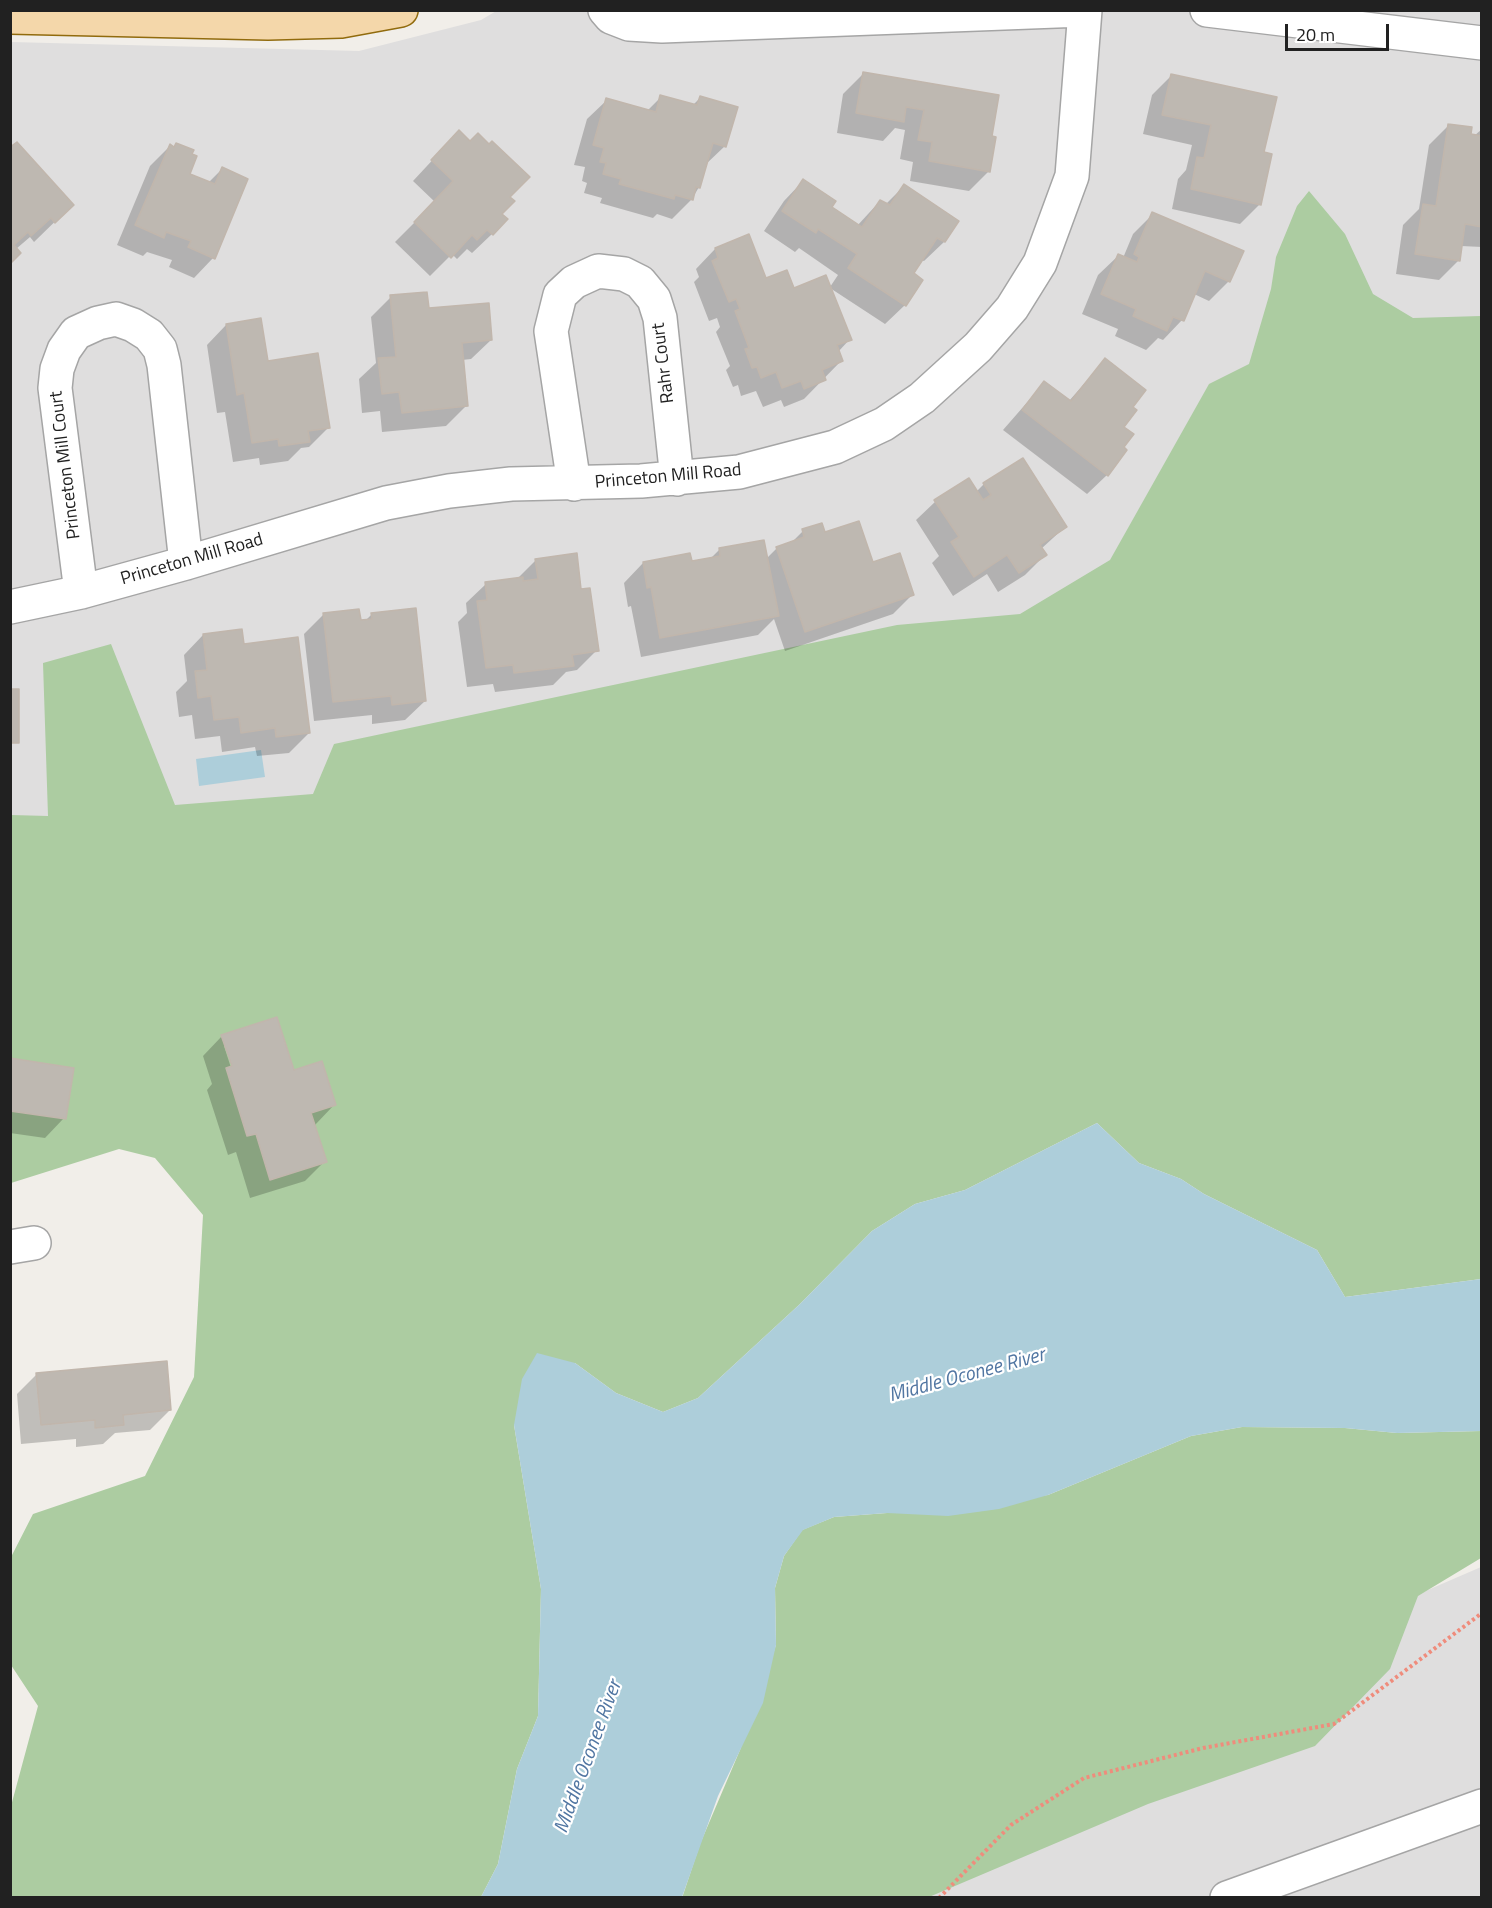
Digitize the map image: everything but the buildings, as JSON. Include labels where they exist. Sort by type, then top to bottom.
[{"type":"main road","points":[[10,17],[268,23],[341,21],[401,10]]},
{"type":"street","points":[[605,10],[610,17],[630,24],[662,26],[1084,10]]},
{"type":"street","name":"Princeton Mill Road","points":[[10,607],[81,592],[186,563],[386,503],[450,491],[511,484],[574,484],[677,479],[739,472],[787,462],[835,447],[884,424],[947,376],[1012,308],[1040,263],[1072,176],[1084,10]]},
{"type":"street","points":[[1207,10],[1395,22],[1482,43]]},
{"type":"street","name":"Rahr Court","points":[[574,484],[551,331],[560,295],[574,282],[598,272],[624,274],[640,282],[654,299],[660,318],[677,479]]},
{"type":"street","name":"Princeton Mill Court","points":[[81,592],[56,388],[57,369],[64,350],[76,333],[98,322],[116,319],[133,325],[149,335],[160,350],[164,365],[186,563]]},
{"type":"street","points":[[1227,1898],[1482,1806]]},
{"type":"path","points":[[939,1898],[1011,1825],[1084,1778],[1203,1749],[1334,1724],[1482,1613]]},
{"type":"shaded area","points":[[498,10],[1481,11],[1481,343],[1180,556],[819,748],[11,829],[11,42],[359,51],[481,20]]},
{"type":"shaded area","points":[[1481,1567],[1481,1897],[786,1898],[779,1871]]},
{"type":"green space","points":[[1309,191],[1345,234],[1373,294],[1413,318],[1481,316],[1481,1279],[1345,1297],[1317,1250],[1204,1194],[1181,1179],[1139,1163],[1097,1123],[965,1190],[915,1204],[872,1231],[800,1304],[698,1398],[663,1412],[616,1393],[575,1363],[514,1425],[541,1589],[538,1716],[517,1769],[498,1864],[481,1897],[11,1897],[11,1806],[38,1706],[11,1665],[10,1559],[33,1514],[145,1476],[194,1377],[203,1215],[155,1158],[119,1149],[11,1183],[11,815],[48,816],[43,663],[111,644],[175,805],[313,794],[334,744],[897,625],[1020,614],[1110,560],[1209,384],[1249,364],[1271,289],[1276,257],[1297,206]]},
{"type":"green space","points":[[1242,1427],[1345,1428],[1397,1433],[1481,1431],[1481,1558],[1418,1596],[1390,1669],[1315,1746],[1148,1804],[929,1897],[682,1898],[700,1844],[740,1750],[776,1645],[775,1588],[784,1556],[802,1530],[834,1517],[1048,1495],[1191,1436]]},
{"type":"water","points":[[261,750],[265,777],[199,786],[196,759]]},
{"type":"water","name":"Middle Oconee River","points":[[1097,1123],[1139,1163],[1181,1179],[1204,1194],[1317,1250],[1345,1297],[1481,1279],[1481,1431],[1397,1433],[1345,1428],[1242,1427],[1191,1436],[1048,1495],[999,1509],[948,1516],[887,1513],[834,1517],[803,1530],[784,1556],[775,1588],[776,1645],[763,1703],[718,1796],[682,1897],[481,1897],[498,1864],[517,1769],[538,1716],[541,1589],[514,1425],[522,1379],[537,1353],[575,1363],[616,1393],[663,1412],[698,1398],[800,1304],[872,1231],[915,1204],[965,1190]]}]
